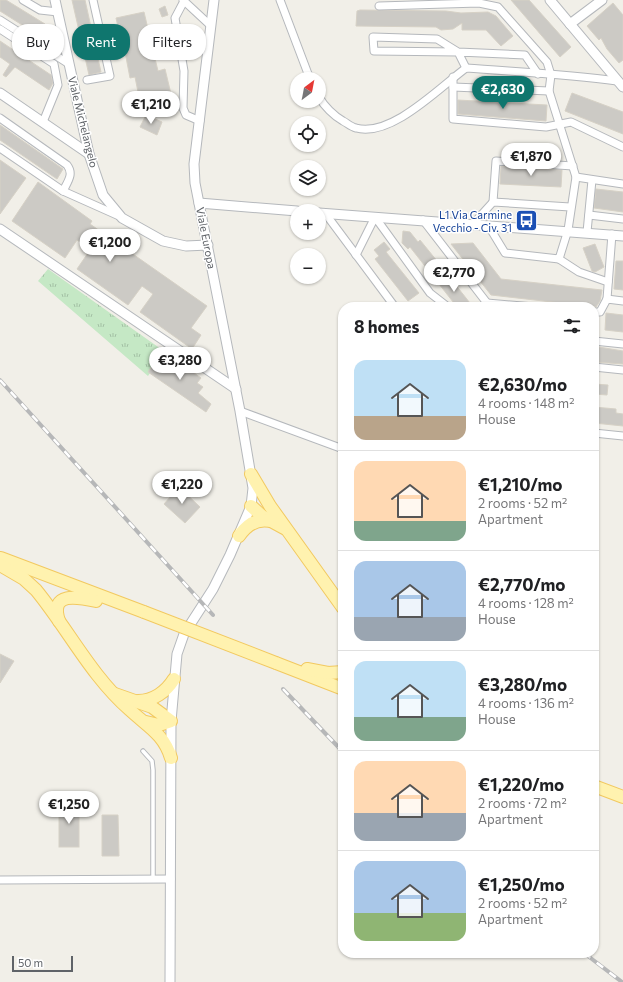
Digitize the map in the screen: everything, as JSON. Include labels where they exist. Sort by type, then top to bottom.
[{"type":"main road","points":[[251,474],[273,517],[287,531],[338,601]]},
{"type":"main road","points":[[251,506],[259,514],[273,517]]},
{"type":"main road","points":[[239,536],[252,523],[273,517]]},
{"type":"main road","points":[[0,558],[338,687]]},
{"type":"main road","points":[[0,565],[33,586],[94,671],[130,711],[146,722],[162,740],[171,758]]},
{"type":"main road","points":[[61,626],[57,610],[62,600],[69,597],[128,607]]},
{"type":"main road","points":[[280,664],[328,673],[338,672]]},
{"type":"main road","points":[[134,700],[142,701],[154,698],[167,688],[174,679]]},
{"type":"main road","points":[[112,692],[158,710],[171,721]]},
{"type":"main road","points":[[146,722],[159,725],[171,721]]},
{"type":"main road","points":[[599,788],[623,797]]},
{"type":"street","points":[[23,0],[40,10],[58,12]]},
{"type":"street","name":"Viale Michelangelo","points":[[55,0],[89,154],[103,195],[122,218],[163,241],[186,246],[208,244]]},
{"type":"street","points":[[87,80],[110,76],[93,0]]},
{"type":"street","name":"Viale Europa","points":[[170,982],[171,721],[177,654],[181,641],[214,589],[239,536],[251,506],[253,488],[236,389],[199,203],[194,164],[214,0]]},
{"type":"street","points":[[280,0],[307,72]]},
{"type":"street","points":[[550,0],[620,84]]},
{"type":"street","points":[[570,24],[602,0]]},
{"type":"street","points":[[200,121],[186,115],[183,108],[184,71],[175,18],[184,1],[211,26]]},
{"type":"street","points":[[379,6],[479,3],[498,7],[547,62],[552,75],[549,91],[576,177],[570,207],[568,230],[559,259]]},
{"type":"street","points":[[0,20],[69,64]]},
{"type":"street","points":[[0,29],[54,64],[58,85],[43,122]]},
{"type":"street","points":[[466,68],[458,52],[437,39],[373,37],[374,51],[458,52],[525,55],[538,74]]},
{"type":"street","points":[[326,105],[335,116],[356,128],[377,129],[423,103],[466,68],[552,75],[580,75],[620,84]]},
{"type":"street","points":[[453,78],[453,119],[546,127],[571,122],[623,147]]},
{"type":"street","points":[[453,87],[549,91]]},
{"type":"street","points":[[0,93],[89,154]]},
{"type":"street","points":[[0,118],[67,165],[71,170],[71,176],[63,191]]},
{"type":"street","points":[[0,148],[63,191],[122,218]]},
{"type":"street","points":[[473,224],[493,202],[496,161],[573,166]]},
{"type":"street","points":[[576,177],[623,184]]},
{"type":"street","points":[[587,232],[592,180]]},
{"type":"street","points":[[493,202],[570,207]]},
{"type":"street","points":[[199,203],[290,210]]},
{"type":"street","points":[[326,213],[568,230],[623,236]]},
{"type":"street","points":[[589,215],[623,219]]},
{"type":"street","points":[[356,255],[375,217]]},
{"type":"street","points":[[375,217],[430,293],[442,302]]},
{"type":"street","points":[[326,218],[392,302]]},
{"type":"street","points":[[423,220],[485,302]]},
{"type":"street","points":[[488,225],[505,253],[559,259],[579,272],[608,282]]},
{"type":"street","points":[[0,229],[236,389]]},
{"type":"street","points":[[599,312],[607,299],[612,234]]},
{"type":"street","points":[[607,299],[623,301]]},
{"type":"street","points":[[599,342],[623,344]]},
{"type":"street","points":[[599,368],[623,370]]},
{"type":"street","points":[[240,411],[338,447]]},
{"type":"street","points":[[599,434],[623,436]]},
{"type":"street","points":[[0,880],[170,879]]},
{"type":"lane","points":[[143,751],[152,761],[153,770],[153,879]]},
{"type":"green space","points":[[48,269],[168,354],[159,366],[154,363],[148,372],[150,373],[148,376],[38,281]]},
{"type":"building","points":[[0,0],[6,0],[45,24],[21,24],[0,11]]},
{"type":"building","points":[[72,0],[85,0],[90,24],[77,24]]},
{"type":"building","points":[[511,0],[529,0],[571,47],[560,57]]},
{"type":"building","points":[[613,3],[623,15],[623,60],[619,63],[607,49],[601,38],[599,40],[587,26]]},
{"type":"building","points":[[165,6],[168,15],[162,17],[159,9]]},
{"type":"building","points":[[357,11],[446,11],[461,13],[488,12],[496,16],[513,36],[501,46],[486,30],[462,30],[462,23],[453,29],[441,30],[436,27],[356,26]]},
{"type":"building","points":[[144,12],[147,24],[138,24],[138,60],[155,60],[158,71],[165,69],[171,94],[148,99],[144,97],[141,91],[138,92],[135,77],[130,78],[127,60],[130,60],[130,24],[117,24],[116,18]]},
{"type":"building","points":[[0,41],[12,49],[12,60],[28,60],[51,75],[53,83],[49,90],[15,67],[6,77],[3,75],[10,64],[0,57]]},
{"type":"building","points":[[86,60],[98,60],[101,72],[89,75]]},
{"type":"building","points":[[572,93],[623,112],[623,134],[565,111]]},
{"type":"building","points":[[458,100],[547,105],[546,121],[458,114]]},
{"type":"building","points":[[146,115],[162,122],[157,135],[140,127]]},
{"type":"building","points":[[0,125],[63,169],[57,179],[0,140]]},
{"type":"building","points":[[0,160],[26,178],[0,214]]},
{"type":"building","points":[[501,166],[562,170],[561,187],[500,184]]},
{"type":"building","points":[[38,182],[92,221],[90,224],[207,306],[191,328],[201,335],[192,349],[140,312],[153,294],[142,286],[128,305],[77,269],[90,250],[88,247],[77,240],[65,258],[12,221]]},
{"type":"building","points":[[596,189],[623,192],[623,212],[594,208]]},
{"type":"building","points":[[403,231],[410,232],[418,242],[420,240],[446,272],[436,280],[410,247],[408,249],[402,243]]},
{"type":"building","points":[[384,242],[390,249],[386,252],[419,293],[408,301],[375,259],[379,256],[374,250]]},
{"type":"building","points":[[473,243],[501,279],[602,290],[600,301],[599,302],[552,302],[491,295],[451,244]]},
{"type":"building","points":[[595,244],[604,267],[595,272],[592,271],[583,248]]},
{"type":"building","points":[[616,261],[623,261],[623,290],[614,289]]},
{"type":"building","points":[[447,274],[469,302],[453,302],[439,284]]},
{"type":"building","points":[[606,313],[623,315],[623,332],[605,330]]},
{"type":"building","points":[[599,347],[623,351],[623,364],[599,362]]},
{"type":"building","points":[[168,354],[201,378],[197,383],[203,387],[198,393],[211,404],[206,412],[148,372],[154,363],[159,366]]},
{"type":"building","points":[[599,384],[608,385],[607,395],[599,394]]},
{"type":"building","points":[[599,407],[616,409],[616,413],[623,414],[623,426],[599,424]]},
{"type":"building","points":[[179,487],[200,507],[185,523],[164,504]]},
{"type":"building","points":[[0,654],[14,661],[0,683]]},
{"type":"building","points":[[59,803],[79,803],[79,847],[59,847]]},
{"type":"building","points":[[102,815],[118,815],[119,856],[102,856]]},
{"type":"railway","points":[[0,380],[213,615]]},
{"type":"railway","points":[[283,689],[338,747]]},
{"type":"railway","points":[[591,958],[622,982]]},
{"type":"place","name":"L1 Via Carmine Vecchio - Civ. 31","points":[[527,221]]}]
